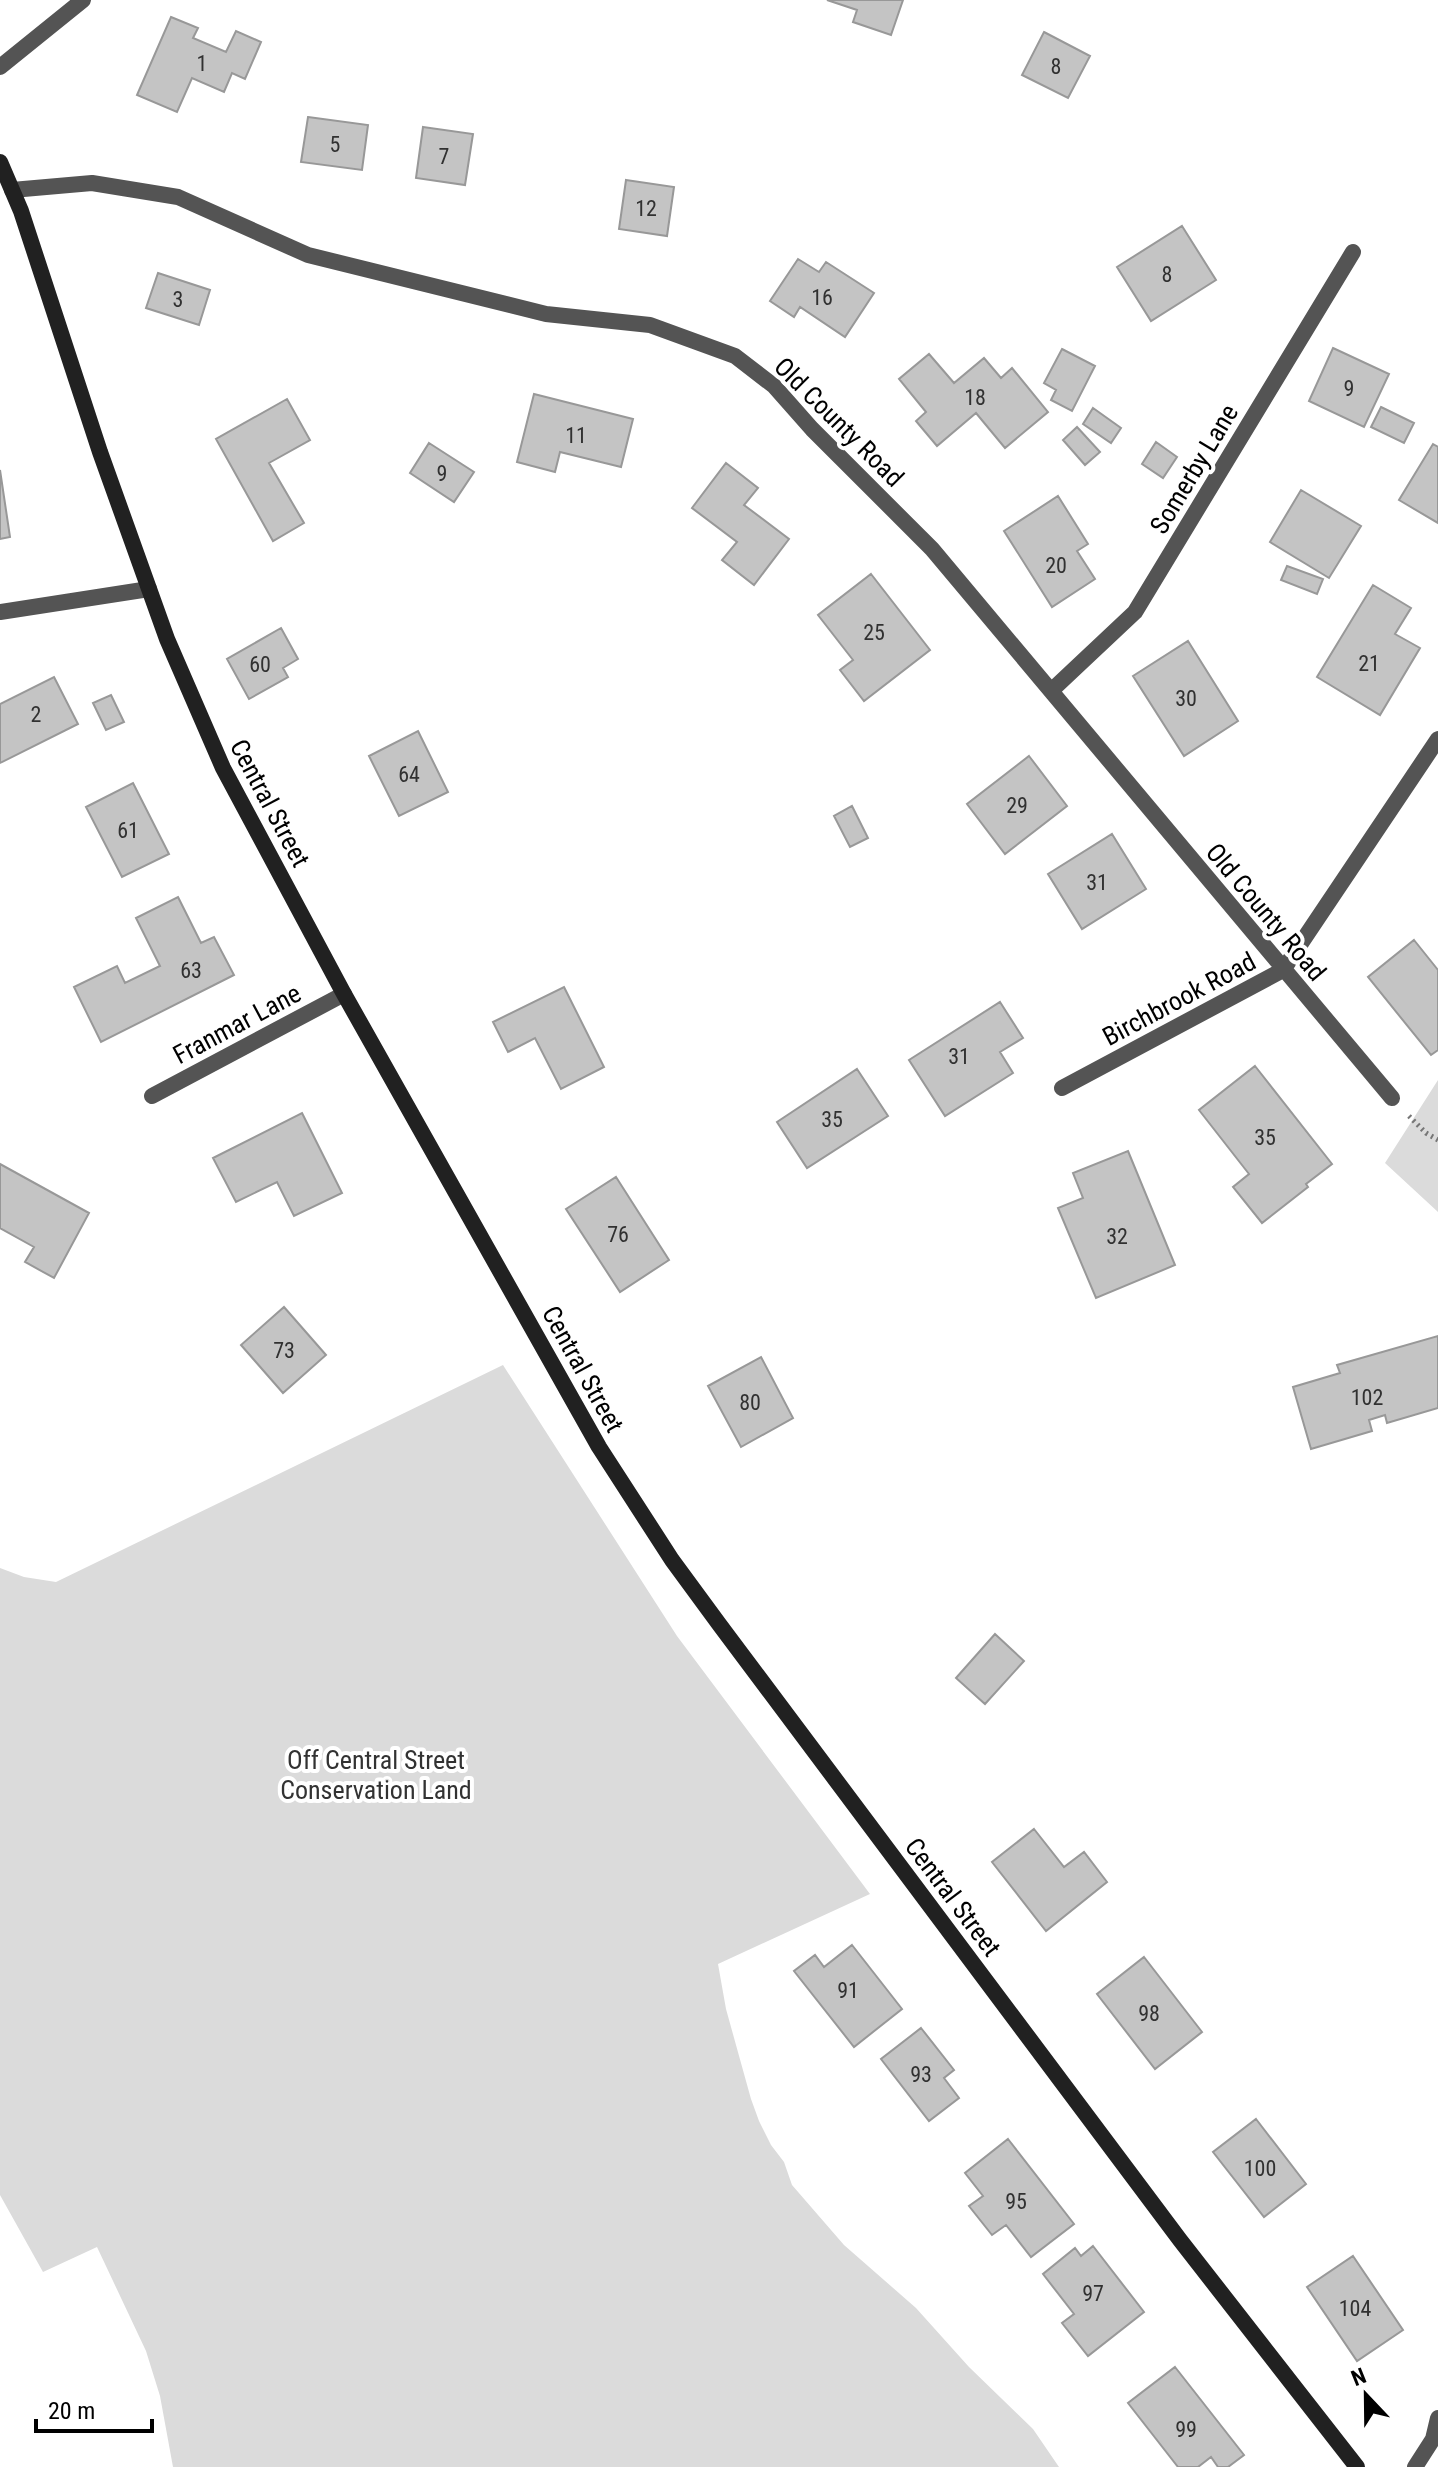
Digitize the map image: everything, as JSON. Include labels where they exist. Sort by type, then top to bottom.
[{"type":"street","points":[[0,67],[83,0]]},
{"type":"street","name":"Central Street","points":[[0,162],[36,254],[100,452],[167,639],[223,768],[344,994],[599,1447],[672,1560],[1171,2228],[1357,2467]]},
{"type":"street","name":"Old County Road","points":[[12,190],[92,183],[178,197],[308,255],[546,314],[650,325],[735,356],[774,386],[812,429],[932,549],[1392,1098]]},
{"type":"street","name":"Somerby Lane","points":[[1051,691],[1135,612],[1353,252]]},
{"type":"street","points":[[0,612],[149,589]]},
{"type":"street","name":"Birchbrook Road","points":[[1062,1088],[1283,970],[1438,739]]},
{"type":"street","name":"Franmar Lane","points":[[152,1096],[344,994]]},
{"type":"street","points":[[1415,2467],[1433,2439],[1438,2418]]},
{"type":"path","points":[[1392,1098],[1426,1133],[1438,1140]]},
{"type":"green space","points":[[1438,1080],[1438,1212],[1385,1163]]},
{"type":"green space","name":"Off Central Street Conservation Land","points":[[503,1365],[677,1636],[870,1894],[718,1964],[726,2009],[751,2099],[771,2145],[784,2162],[792,2185],[844,2245],[916,2308],[969,2367],[1033,2429],[1059,2467],[173,2467],[160,2396],[146,2351],[97,2247],[43,2272],[0,2195],[0,1568],[24,1577],[56,1582]]},
{"type":"building","points":[[827,0],[903,0],[891,35],[853,22],[857,10]]},
{"type":"building","points":[[171,17],[198,28],[193,38],[226,52],[236,31],[261,42],[245,79],[232,73],[224,92],[192,78],[177,112],[137,95]]},
{"type":"building","points":[[1044,32],[1090,56],[1068,98],[1022,75]]},
{"type":"building","points":[[308,117],[368,125],[362,170],[301,162]]},
{"type":"building","points":[[423,127],[473,134],[465,185],[416,178]]},
{"type":"building","points":[[626,180],[674,187],[667,236],[619,229]]},
{"type":"building","points":[[1182,226],[1216,280],[1151,321],[1117,267]]},
{"type":"building","points":[[798,259],[819,272],[826,262],[874,293],[845,337],[800,307],[794,317],[770,301]]},
{"type":"building","points":[[158,273],[210,290],[199,325],[146,308]]},
{"type":"building","points":[[1333,348],[1389,374],[1364,427],[1309,401]]},
{"type":"building","points":[[1062,349],[1095,366],[1072,411],[1051,400],[1056,390],[1044,383]]},
{"type":"building","points":[[929,354],[954,383],[984,358],[1001,378],[1012,368],[1048,412],[1005,448],[976,413],[937,446],[916,421],[926,412],[899,379]]},
{"type":"building","points":[[534,394],[633,419],[621,467],[560,452],[555,472],[517,462]]},
{"type":"building","points":[[287,399],[310,440],[269,463],[304,523],[273,541],[216,439]]},
{"type":"building","points":[[1381,407],[1414,423],[1404,443],[1371,427]]},
{"type":"building","points":[[1093,408],[1121,428],[1111,443],[1083,424]]},
{"type":"building","points":[[1077,427],[1100,452],[1085,465],[1063,440]]},
{"type":"building","points":[[1156,442],[1177,457],[1163,478],[1142,464]]},
{"type":"building","points":[[429,443],[474,472],[454,502],[410,473]]},
{"type":"building","points":[[1433,444],[1438,447],[1438,523],[1399,500]]},
{"type":"building","points":[[726,463],[758,488],[744,505],[789,539],[754,585],[722,560],[737,542],[692,508]]},
{"type":"building","points":[[0,470],[10,537],[0,539]]},
{"type":"building","points":[[1301,490],[1361,526],[1329,578],[1270,542]]},
{"type":"building","points":[[1058,496],[1088,544],[1077,551],[1095,579],[1052,607],[1004,531]]},
{"type":"building","points":[[1287,566],[1323,579],[1317,594],[1281,580]]},
{"type":"building","points":[[871,574],[930,650],[864,701],[840,670],[853,660],[818,615]]},
{"type":"building","points":[[1373,585],[1411,608],[1395,634],[1420,648],[1380,715],[1317,677]]},
{"type":"building","points":[[281,628],[298,659],[283,668],[288,677],[249,699],[227,659]]},
{"type":"building","points":[[1188,641],[1238,721],[1184,756],[1133,676]]},
{"type":"building","points":[[54,677],[78,724],[0,763],[0,704]]},
{"type":"building","points":[[111,695],[124,722],[106,730],[93,703]]},
{"type":"building","points":[[418,731],[448,792],[399,816],[369,756]]},
{"type":"building","points":[[1029,756],[1067,806],[1005,854],[967,804]]},
{"type":"building","points":[[133,783],[169,854],[122,877],[86,807]]},
{"type":"building","points":[[852,806],[868,838],[850,847],[834,816]]},
{"type":"building","points":[[1112,834],[1146,889],[1082,929],[1048,874]]},
{"type":"building","points":[[178,897],[201,943],[214,937],[234,975],[101,1042],[74,987],[117,966],[125,983],[160,966],[136,918]]},
{"type":"building","points":[[1414,940],[1438,970],[1438,1050],[1431,1055],[1368,977]]},
{"type":"building","points":[[564,987],[604,1067],[561,1089],[535,1038],[508,1052],[493,1022]]},
{"type":"building","points":[[1000,1002],[1023,1038],[1000,1052],[1013,1073],[945,1116],[909,1060]]},
{"type":"building","points":[[1255,1066],[1332,1164],[1262,1223],[1233,1187],[1249,1174],[1199,1110]]},
{"type":"building","points":[[857,1069],[888,1116],[807,1168],[777,1122]]},
{"type":"building","points":[[302,1113],[342,1193],[294,1216],[277,1182],[236,1202],[213,1158]]},
{"type":"building","points":[[1128,1151],[1175,1265],[1096,1298],[1058,1208],[1083,1198],[1073,1173]]},
{"type":"building","points":[[0,1164],[89,1213],[54,1278],[25,1262],[34,1247],[0,1228]]},
{"type":"building","points":[[616,1177],[669,1260],[620,1292],[566,1209]]},
{"type":"building","points":[[284,1307],[326,1355],[283,1393],[241,1345]]},
{"type":"building","points":[[1438,1336],[1438,1408],[1387,1423],[1385,1415],[1369,1420],[1372,1431],[1311,1449],[1293,1387],[1340,1373],[1337,1365]]},
{"type":"building","points":[[761,1357],[793,1418],[741,1447],[708,1386]]},
{"type":"building","points":[[995,1634],[1024,1661],[985,1704],[956,1678]]},
{"type":"building","points":[[1034,1829],[1064,1867],[1084,1852],[1107,1882],[1046,1931],[992,1862]]},
{"type":"building","points":[[852,1945],[902,2009],[854,2047],[794,1971],[815,1955],[824,1967]]},
{"type":"building","points":[[1144,1957],[1202,2032],[1155,2069],[1097,1994]]},
{"type":"building","points":[[921,2028],[954,2070],[944,2078],[959,2098],[929,2121],[881,2059]]},
{"type":"building","points":[[1256,2119],[1306,2184],[1264,2217],[1213,2152]]},
{"type":"building","points":[[1008,2139],[1074,2224],[1031,2257],[1006,2225],[992,2235],[969,2206],[983,2196],[965,2173]]},
{"type":"building","points":[[1093,2246],[1144,2312],[1088,2356],[1062,2323],[1074,2314],[1043,2274],[1075,2248],[1081,2256]]},
{"type":"building","points":[[1353,2256],[1403,2330],[1357,2361],[1307,2287]]},
{"type":"building","points":[[1175,2367],[1244,2455],[1228,2467],[1218,2467],[1211,2457],[1198,2467],[1178,2467],[1128,2403]]}]
